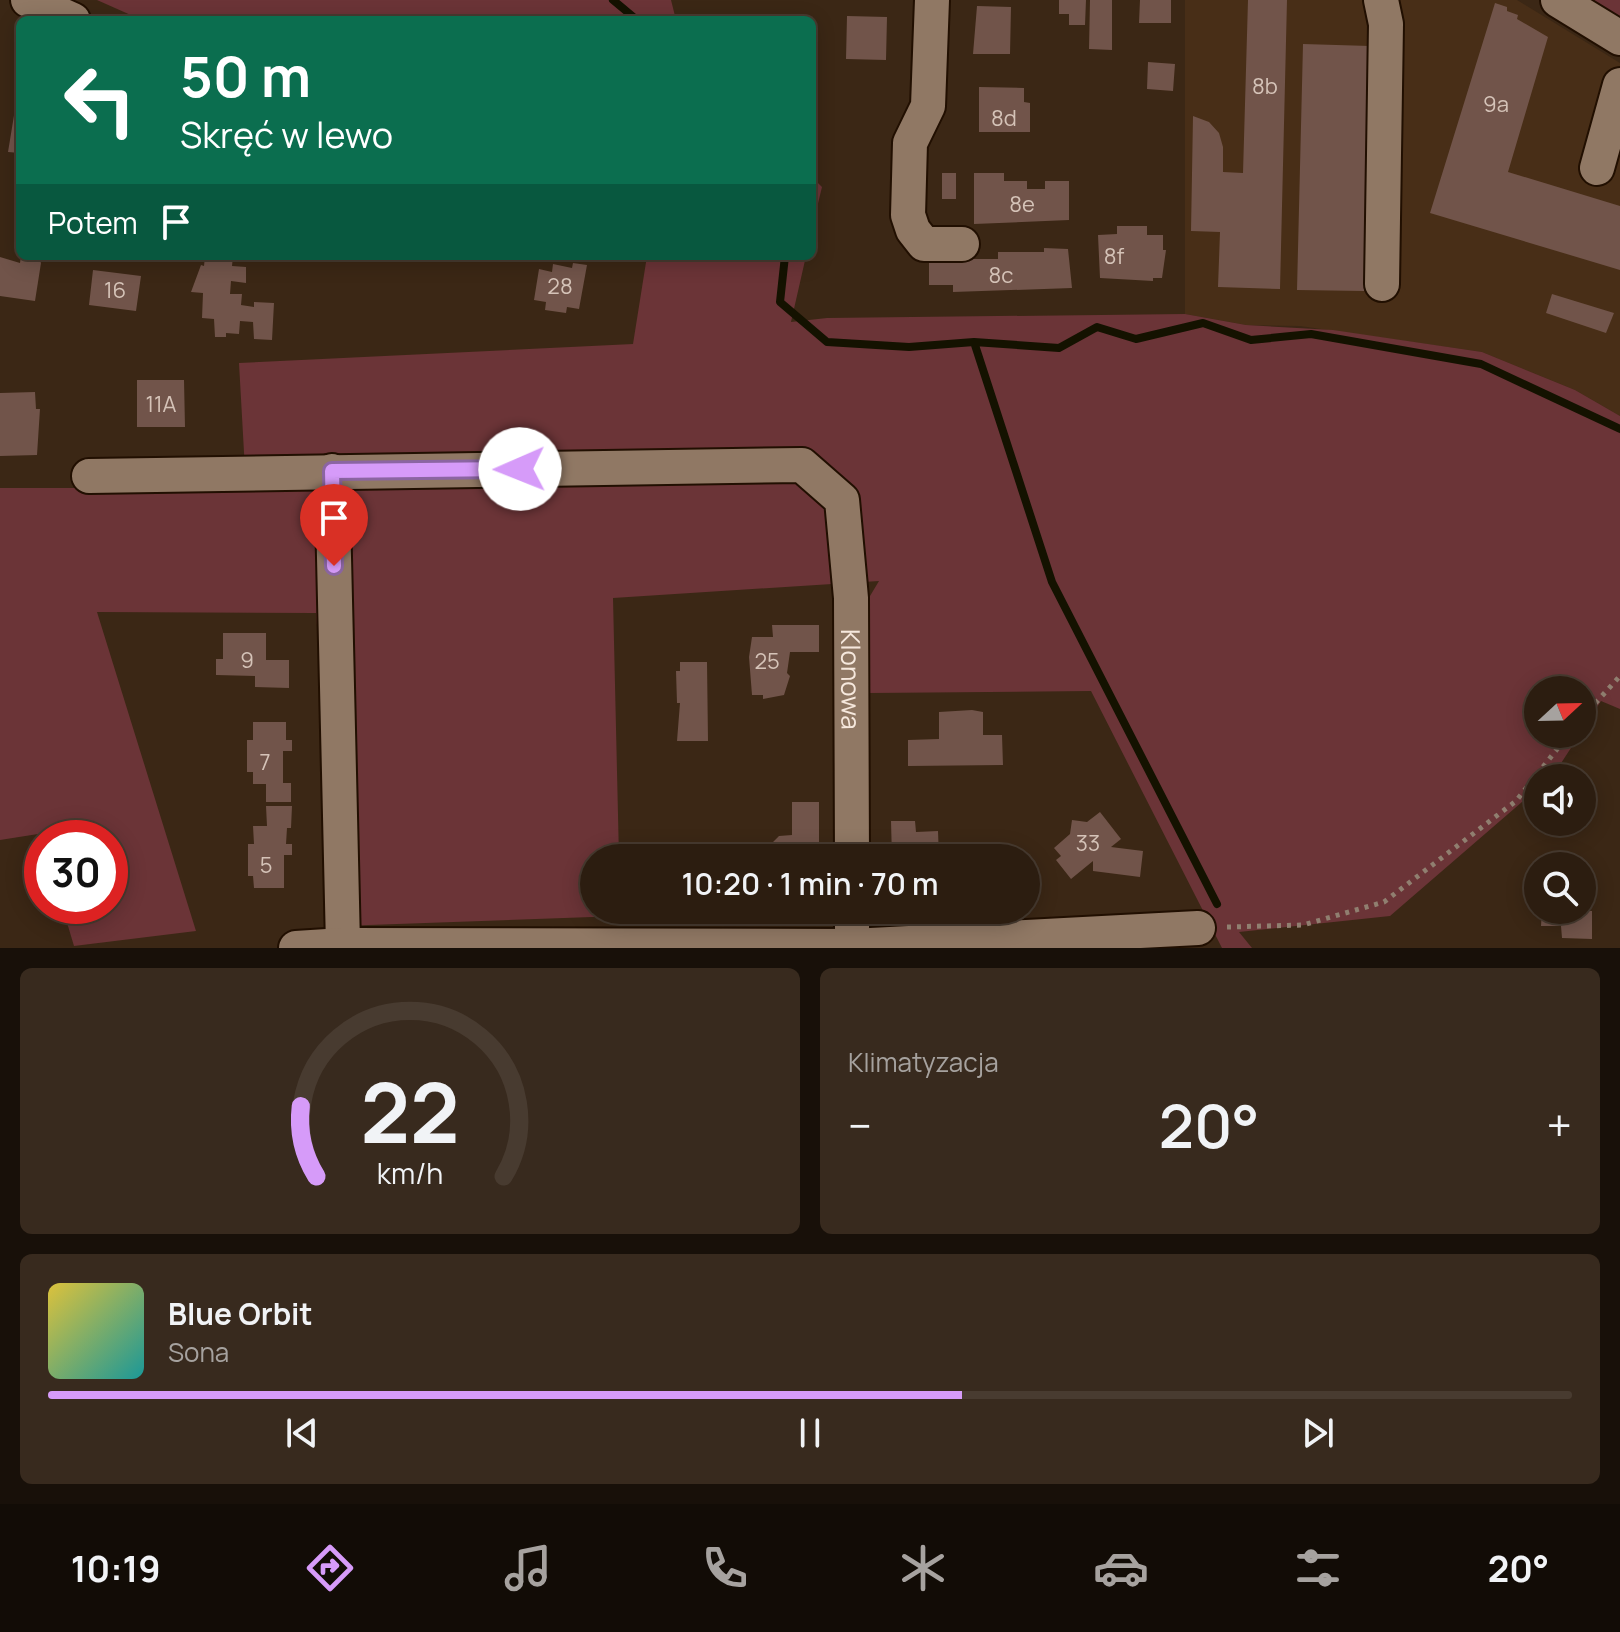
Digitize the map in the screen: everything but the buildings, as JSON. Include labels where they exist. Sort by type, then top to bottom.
[{"type":"street","points":[[28,0],[64,16]]},
{"type":"street","points":[[932,0],[928,106],[910,143],[908,215],[913,230],[924,244],[962,244]]},
{"type":"street","points":[[1381,0],[1386,24],[1382,284]]},
{"type":"street","points":[[1558,0],[1620,38]]},
{"type":"street","points":[[1597,168],[1620,85]]},
{"type":"street","name":"Klonowa","points":[[332,471],[802,465],[842,500],[851,598],[852,844]]},
{"type":"street","points":[[89,476],[332,471],[343,945]]},
{"type":"street","points":[[852,924],[852,947]]},
{"type":"street","points":[[296,948],[343,945],[852,947],[1198,928]]},
{"type":"path","points":[[1596,703],[1620,676]]},
{"type":"path","points":[[1198,928],[1303,925],[1384,902],[1516,801],[1558,748]]},
{"type":"shaded area","points":[[97,0],[671,0],[675,16],[133,16]]},
{"type":"shaded area","points":[[1185,0],[1517,0],[1620,63],[1620,416],[1575,390],[1482,352],[1300,326],[1246,325],[1185,314]]},
{"type":"shaded area","points":[[1583,0],[1620,0],[1620,23]]},
{"type":"shaded area","points":[[816,181],[822,187],[816,212]]},
{"type":"shaded area","points":[[646,260],[805,260],[791,322],[827,318],[1185,314],[1246,325],[1333,330],[1482,352],[1575,390],[1620,416],[1620,709],[1601,701],[1596,709],[1596,676],[1524,676],[1524,748],[1571,748],[1560,764],[1524,764],[1524,800],[1390,916],[1239,932],[1252,948],[1222,948],[1091,691],[870,693],[867,601],[879,581],[613,598],[619,844],[580,844],[580,917],[341,926],[316,613],[97,612],[196,931],[74,946],[67,924],[128,924],[128,820],[24,820],[24,836],[0,840],[0,488],[246,488],[239,363],[633,344]]},
{"type":"waterway","points":[[613,0],[632,16]]},
{"type":"waterway","points":[[785,260],[780,302],[827,342],[909,347],[974,342],[1059,348],[1097,327],[1136,339],[1203,323],[1251,340],[1311,334],[1481,364],[1620,429]]},
{"type":"waterway","points":[[974,342],[1052,582],[1217,904]]},
{"type":"route","points":[[334,566],[332,471],[520,469]]}]
